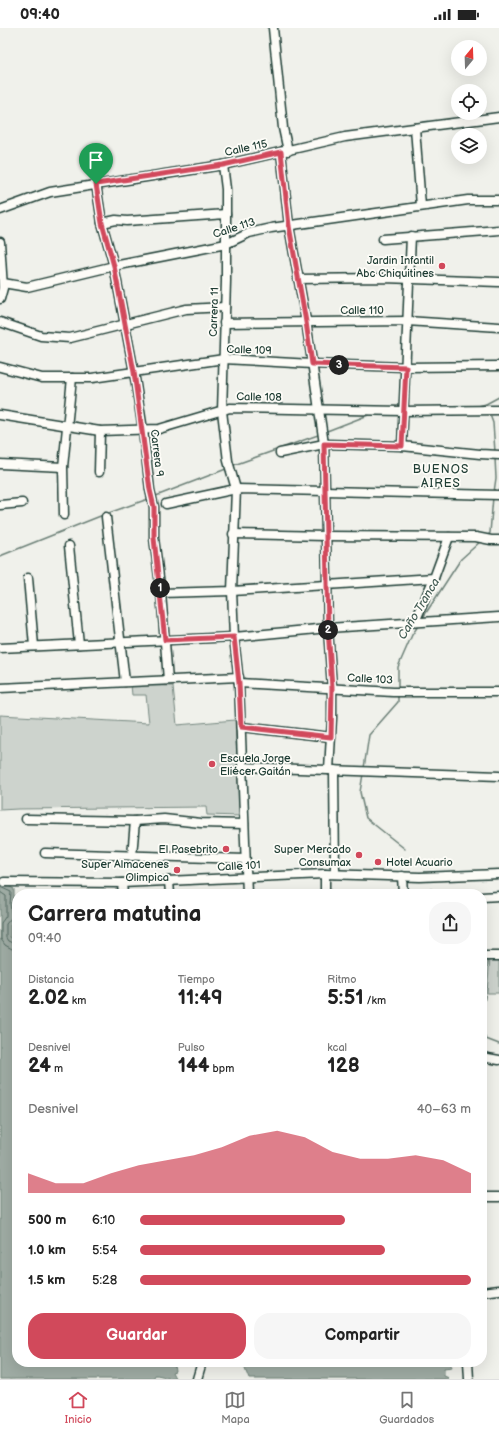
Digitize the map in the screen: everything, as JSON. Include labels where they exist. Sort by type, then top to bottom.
[{"type":"street","points":[[273,28],[283,128],[289,226],[306,322],[324,444],[328,628],[332,688],[331,770],[335,874]]},
{"type":"street","name":"Calle 115","points":[[0,210],[50,192],[223,165],[345,137],[499,118]]},
{"type":"street","points":[[415,128],[421,206]]},
{"type":"street","name":"Carrera 11","points":[[223,165],[226,244],[222,410],[228,461],[236,489],[233,534],[232,591],[234,637],[239,680],[247,889]]},
{"type":"street","name":"Carrera 9","points":[[96,184],[102,223],[114,266],[134,372],[143,430],[150,490],[154,507],[154,538],[161,594],[168,680]]},
{"type":"street","name":"Calle 113","points":[[2,278],[27,287],[114,266],[226,244],[256,231],[468,200],[499,200]]},
{"type":"street","points":[[102,223],[116,220],[127,221],[226,214]]},
{"type":"street","points":[[383,239],[499,230]]},
{"type":"street","points":[[402,446],[411,236]]},
{"type":"street","points":[[0,242],[2,278],[0,299]]},
{"type":"street","points":[[298,279],[384,278],[499,282]]},
{"type":"street","points":[[0,322],[42,336],[70,338],[186,309],[224,307]]},
{"type":"street","name":"Calle 110","points":[[224,323],[407,321],[499,327]]},
{"type":"street","name":"Calle 109","points":[[0,367],[42,378],[92,378],[224,359],[406,367],[499,366]]},
{"type":"street","points":[[64,515],[63,467],[72,378]]},
{"type":"street","name":"Calle 108","points":[[0,415],[67,427],[86,428],[100,432],[159,428],[230,408],[403,411],[493,410]]},
{"type":"street","points":[[99,472],[100,432]]},
{"type":"street","points":[[280,453],[324,444],[402,446],[495,454]]},
{"type":"street","points":[[0,464],[63,467]]},
{"type":"street","points":[[166,504],[236,489],[495,495]]},
{"type":"street","points":[[0,505],[22,503]]},
{"type":"street","points":[[106,517],[121,642],[124,682]]},
{"type":"street","points":[[233,534],[476,537],[495,540]]},
{"type":"street","points":[[416,622],[449,537]]},
{"type":"street","points":[[69,546],[78,644]]},
{"type":"street","points":[[28,578],[34,646]]},
{"type":"street","points":[[161,594],[434,578]]},
{"type":"street","points":[[0,648],[234,637],[328,628],[499,617]]},
{"type":"street","name":"Calle 103","points":[[0,688],[168,680],[239,680],[393,692],[499,692]]},
{"type":"street","points":[[241,727],[331,737]]},
{"type":"street","points":[[242,767],[499,776]]},
{"type":"street","points":[[26,819],[135,821],[164,819],[201,823],[244,824]]},
{"type":"street","points":[[132,856],[135,821]]},
{"type":"street","points":[[45,854],[245,859]]},
{"type":"street","points":[[325,874],[325,889]]},
{"type":"street","name":"Calle 101","points":[[4,882],[122,883],[325,874],[420,877],[499,874]]},
{"type":"street","points":[[402,876],[403,889]]},
{"type":"street","points":[[169,881],[170,889]]},
{"type":"street","points":[[122,883],[122,889]]},
{"type":"street","points":[[487,897],[499,896]]},
{"type":"street","points":[[487,956],[499,956]]},
{"type":"street","points":[[487,1058],[499,1060]]},
{"type":"street","points":[[487,1197],[499,1197]]},
{"type":"street","points":[[487,1291],[499,1290]]},
{"type":"street","points":[[197,1379],[201,1367]]},
{"type":"street","points":[[468,1367],[469,1379]]},
{"type":"shaded area","points":[[131,685],[173,686],[177,725],[235,720],[240,816],[207,815],[206,807],[0,810],[0,715],[149,723],[146,695],[132,695]]},
{"type":"shaded area","points":[[490,959],[499,959],[499,993],[487,993]]},
{"type":"water","points":[[0,882],[14,889],[12,889],[12,923],[10,925],[10,937],[12,938],[12,1367],[174,1367],[175,1371],[172,1372],[175,1378],[155,1375],[153,1379],[0,1379]]},
{"type":"water","points":[[487,960],[489,960],[487,972]]},
{"type":"water","points":[[246,1367],[452,1368],[444,1369],[444,1376],[449,1379],[249,1379]]},
{"type":"waterway","name":"Caño Tranca","points":[[487,407],[486,404],[499,397]]},
{"type":"waterway","points":[[478,406],[486,404]]},
{"type":"waterway","points":[[391,407],[399,407]]},
{"type":"waterway","points":[[408,407],[423,407]]},
{"type":"waterway","name":"Caño Tranca","points":[[489,412],[493,423],[495,452]]},
{"type":"waterway","points":[[327,431],[371,414]]},
{"type":"waterway","points":[[234,465],[318,435]]},
{"type":"waterway","name":"Caño Tranca","points":[[494,492],[496,478],[495,458]]},
{"type":"waterway","points":[[156,496],[226,469]]},
{"type":"waterway","name":"Caño Tranca","points":[[487,536],[490,533],[493,497]]},
{"type":"waterway","points":[[0,556],[103,515],[148,499]]},
{"type":"waterway","name":"Caño Tranca","points":[[422,619],[461,559],[481,541]]},
{"type":"waterway","name":"Caño Tranca","points":[[398,689],[398,667],[412,635],[418,626]]},
{"type":"waterway","name":"Caño Tranca","points":[[364,768],[369,735],[398,702],[398,695]]},
{"type":"waterway","name":"Caño Tranca","points":[[363,774],[360,792],[366,818],[405,849]]},
{"type":"waterway","points":[[487,1039],[499,1044]]},
{"type":"place","name":"Jardin Infantil Abc Chiquitines","points":[[442,266]]},
{"type":"place","name":"Escuela Jorge Eliécer Gaitán","points":[[212,764]]},
{"type":"place","name":"El Pasebrito","points":[[226,849]]},
{"type":"place","name":"Super Mercado Consumax","points":[[359,855]]},
{"type":"place","name":"Hotel Acuario","points":[[378,862]]},
{"type":"place","name":"Super Almacenes Olimpica","points":[[177,870]]},
{"type":"district","name":"BUENOS AIRES","points":[[441,476]]},
{"type":"route","points":[[281,152],[289,226],[312,364],[406,367],[402,446],[324,444],[328,628],[332,688],[331,737],[241,727],[239,683],[234,637],[165,640],[154,538],[154,507],[150,490],[143,430],[127,334],[124,325],[114,266],[102,223],[96,184],[223,165],[281,152]]}]
